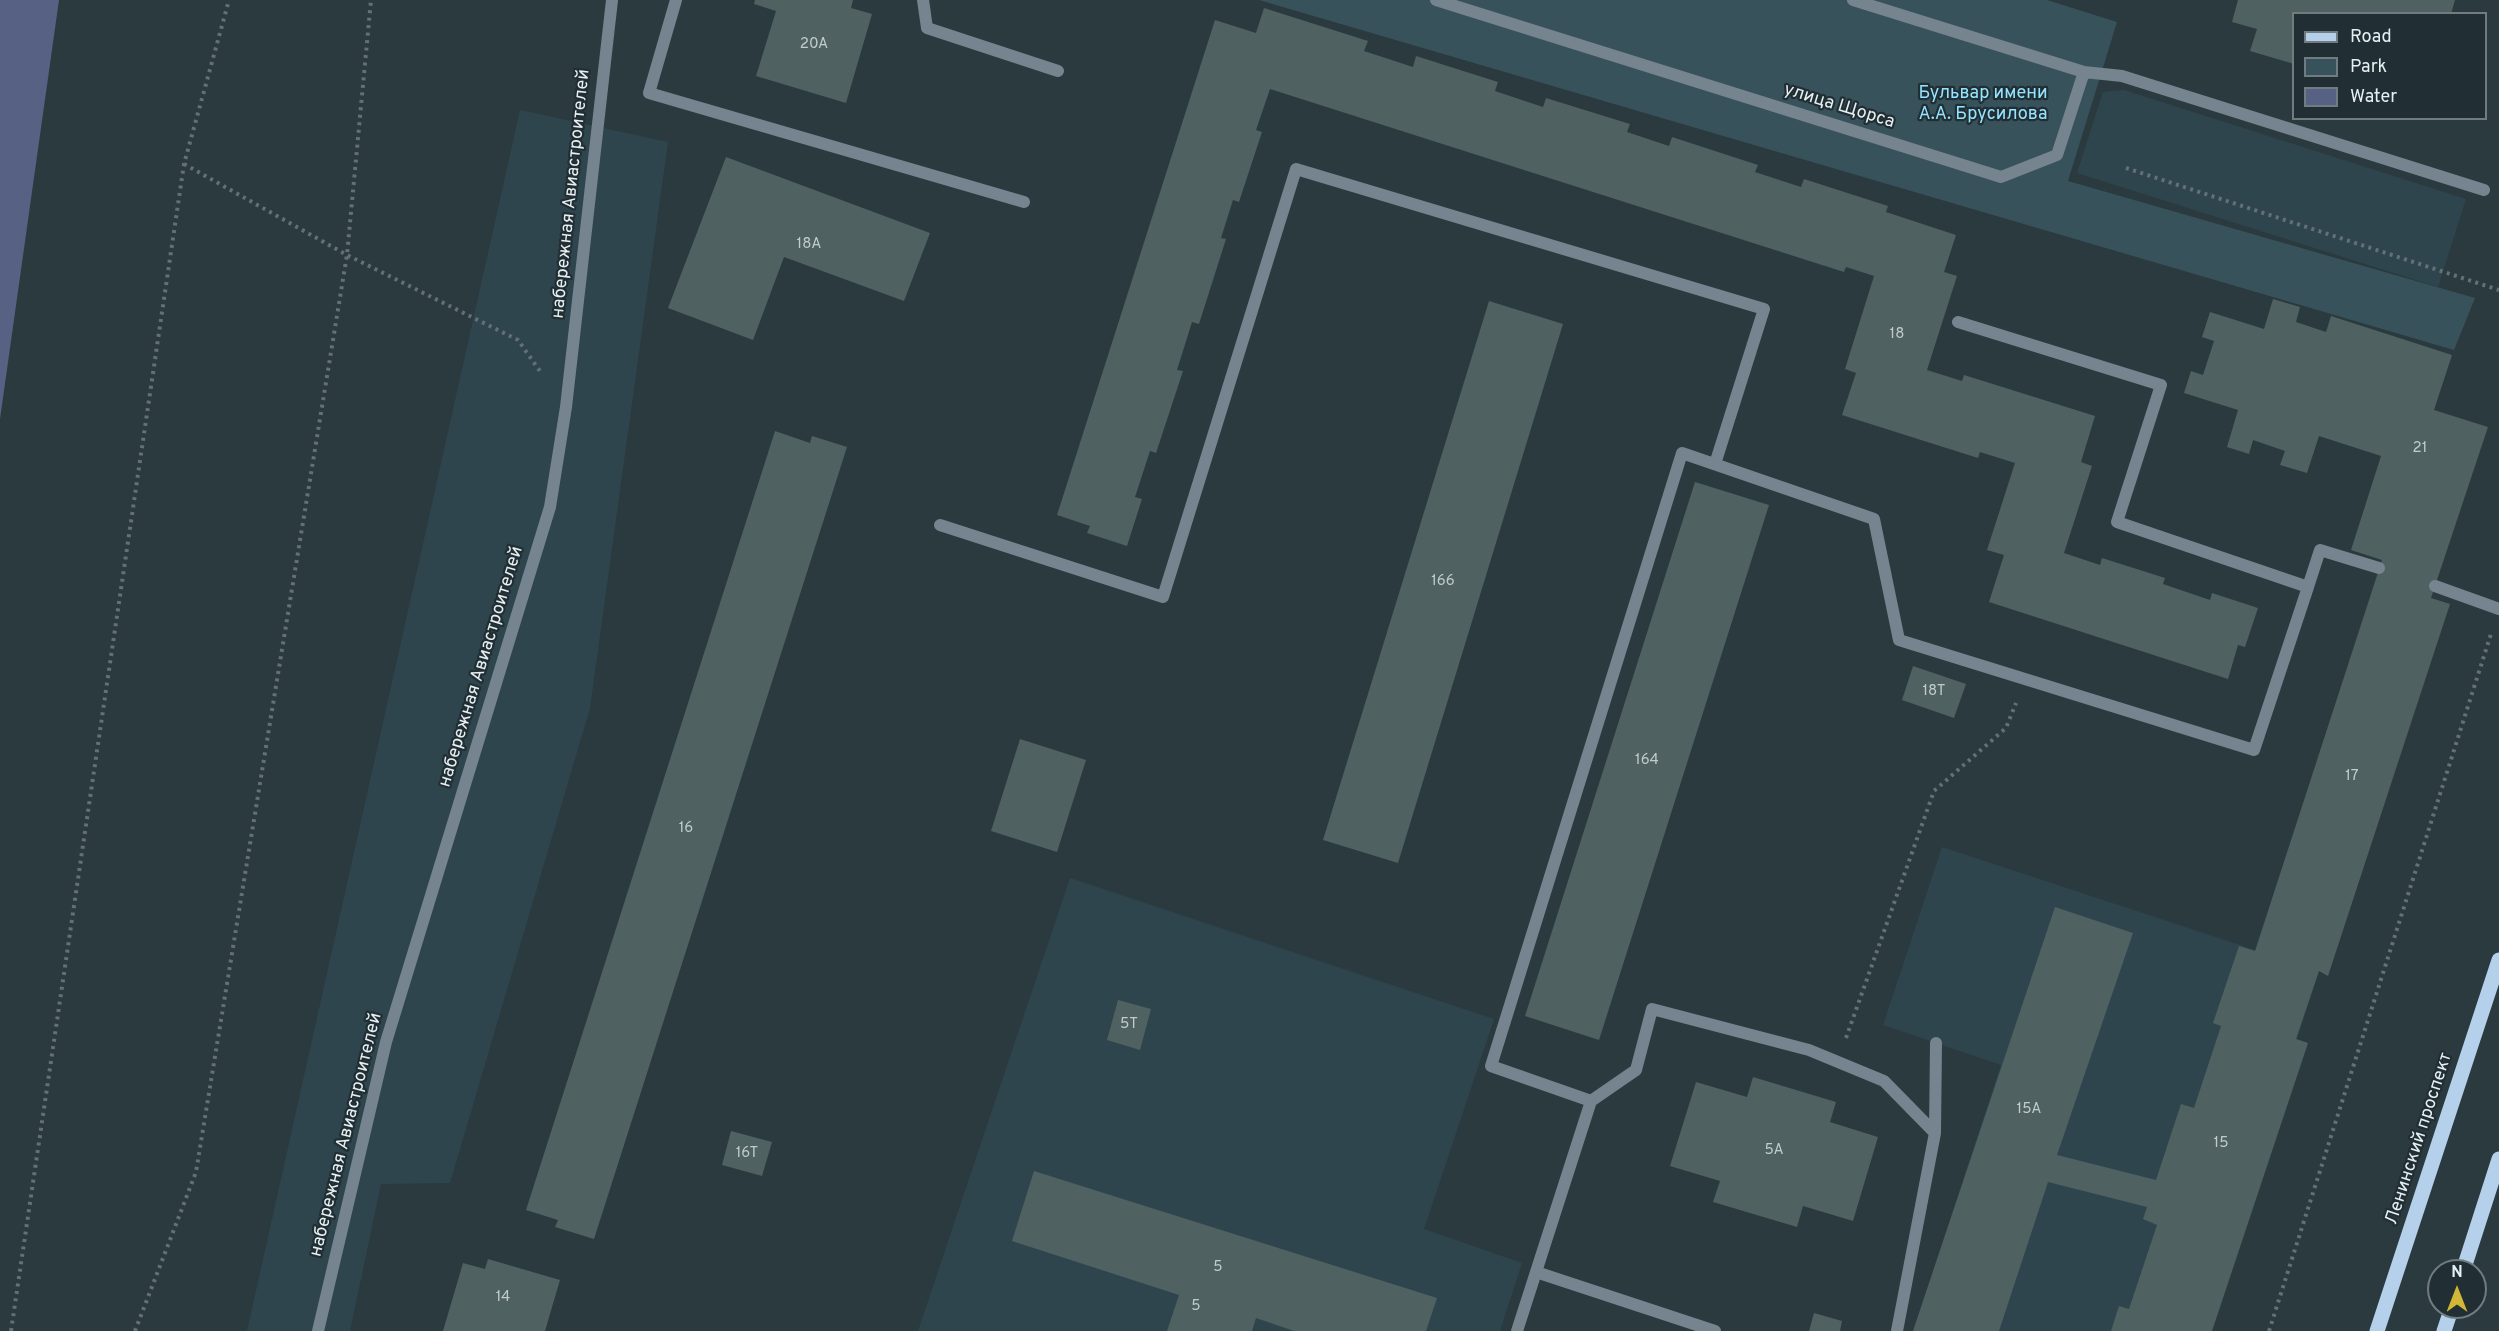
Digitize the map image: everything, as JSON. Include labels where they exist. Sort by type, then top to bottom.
[{"type":"main road","name":"Ленинский проспект","points":[[2377,1331],[2499,960]]},
{"type":"main road","points":[[2467,1259],[2499,1159]]},
{"type":"street","name":"набережная Авиастроителей","points":[[318,1331],[386,1042],[550,507],[566,408],[612,0]]},
{"type":"street","points":[[676,0],[649,93],[1024,202]]},
{"type":"street","points":[[923,0],[927,28],[1058,71]]},
{"type":"street","name":"улица Щорса","points":[[1436,0],[2001,177],[2057,155],[2084,72]]},
{"type":"street","points":[[1853,0],[2084,72],[2122,76],[2484,190]]},
{"type":"street","points":[[940,525],[1163,597],[1296,169],[1764,309],[1715,464]]},
{"type":"street","points":[[1958,322],[2161,385],[2117,522],[2308,587]]},
{"type":"street","points":[[1591,1101],[1491,1066],[1682,453],[1874,519],[1899,640],[2254,750],[2320,550],[2379,568]]},
{"type":"street","points":[[2435,586],[2499,609]]},
{"type":"street","points":[[1517,1331],[1591,1101],[1636,1070],[1652,1009],[1809,1050],[1884,1081],[1935,1133]]},
{"type":"street","points":[[1898,1331],[1935,1133],[1936,1043]]},
{"type":"street","points":[[1536,1272],[1715,1331]]},
{"type":"path","points":[[11,1331],[184,164],[229,0]]},
{"type":"path","points":[[135,1331],[196,1172],[347,255],[371,0]]},
{"type":"path","points":[[184,164],[347,255],[518,340],[566,408]]},
{"type":"path","points":[[2126,168],[2499,290]]},
{"type":"path","points":[[2269,1331],[2492,633]]},
{"type":"path","points":[[1838,1061],[1934,791],[2006,728],[2026,680]]},
{"type":"shaded area","points":[[2124,90],[2466,199],[2438,287],[2077,173],[2103,92]]},
{"type":"shaded area","points":[[520,110],[668,142],[590,708],[450,1183],[381,1184],[350,1331],[247,1331]]},
{"type":"shaded area","points":[[1942,847],[2319,971],[2297,1039],[2308,1043],[2212,1331],[1913,1331],[2001,1065],[1883,1025]]},
{"type":"shaded area","points":[[1070,878],[1494,1019],[1424,1229],[1522,1263],[1500,1331],[918,1331]]},
{"type":"green space","name":"Бульвар имени А.А. Брусилова","points":[[1259,0],[2047,0],[2117,22],[2068,181],[2475,298],[2454,350]]},
{"type":"water","points":[[0,0],[59,0],[0,419]]},
{"type":"building","points":[[755,0],[853,0],[851,8],[872,14],[846,103],[756,76],[776,11],[754,4]]},
{"type":"building","points":[[2238,0],[2455,0],[2452,12],[2292,12],[2292,63],[2250,51],[2257,29],[2232,22]]},
{"type":"building","points":[[1264,8],[1368,41],[1364,51],[1413,67],[1416,56],[1498,82],[1495,91],[1543,107],[1546,98],[1630,124],[1627,132],[1669,146],[1672,137],[1758,165],[1755,172],[1801,187],[1804,179],[1888,206],[1886,212],[1956,235],[1944,272],[1957,276],[1927,370],[1962,381],[1964,375],[2095,416],[2081,462],[2092,466],[2064,553],[2100,565],[2102,558],[2165,578],[2163,584],[2210,600],[2212,593],[2258,608],[2245,647],[2238,645],[2228,679],[1989,602],[2004,555],[1987,550],[2015,463],[1980,452],[1978,458],[1842,415],[1856,373],[1845,369],[1874,276],[1846,267],[1844,272],[1270,89],[1256,130],[1262,132],[1239,202],[1233,200],[1221,238],[1226,239],[1199,324],[1192,322],[1177,370],[1183,371],[1156,453],[1150,451],[1135,497],[1142,499],[1127,546],[1087,533],[1090,526],[1057,515],[1215,20],[1256,33]]},
{"type":"building","points":[[726,157],[930,233],[904,301],[784,257],[753,340],[668,308]]},
{"type":"building","points":[[2273,299],[2300,307],[2296,322],[2326,332],[2331,316],[2452,355],[2434,410],[2488,427],[2431,598],[2450,604],[2328,976],[2319,971],[2296,1039],[2308,1043],[2212,1331],[2111,1331],[2119,1306],[2129,1309],[2157,1225],[2143,1219],[2147,1207],[2048,1182],[1999,1331],[1913,1331],[2055,907],[2133,933],[2057,1155],[2156,1180],[2181,1104],[2194,1108],[2221,1026],[2213,1023],[2239,946],[2255,951],[2382,560],[2351,550],[2381,456],[2319,436],[2307,473],[2280,465],[2285,451],[2253,440],[2249,454],[2227,447],[2238,410],[2184,393],[2191,371],[2203,375],[2214,341],[2202,337],[2210,312],[2264,329]]},
{"type":"building","points":[[1489,301],[1563,324],[1398,863],[1323,840]]},
{"type":"building","points":[[775,431],[810,443],[812,436],[847,447],[594,1239],[555,1227],[558,1220],[526,1210]]},
{"type":"building","points":[[1695,482],[1769,505],[1599,1040],[1525,1016]]},
{"type":"building","points":[[1913,666],[1966,684],[1954,718],[1902,700]]},
{"type":"building","points":[[1020,739],[1086,760],[1057,852],[991,831]]},
{"type":"building","points":[[1118,1000],[1151,1009],[1140,1050],[1107,1040]]},
{"type":"building","points":[[1753,1077],[1836,1102],[1830,1122],[1878,1137],[1853,1221],[1803,1206],[1797,1227],[1713,1202],[1720,1181],[1670,1166],[1696,1082],[1747,1097]]},
{"type":"building","points":[[731,1131],[772,1142],[762,1176],[722,1165]]},
{"type":"building","points":[[1034,1171],[1437,1298],[1426,1331],[1294,1331],[1256,1318],[1252,1331],[1167,1331],[1179,1295],[1012,1241]]},
{"type":"building","points":[[488,1259],[560,1280],[545,1331],[443,1331],[463,1263],[485,1269]]},
{"type":"building","points":[[1814,1313],[1842,1321],[1840,1331],[1809,1331]]}]
